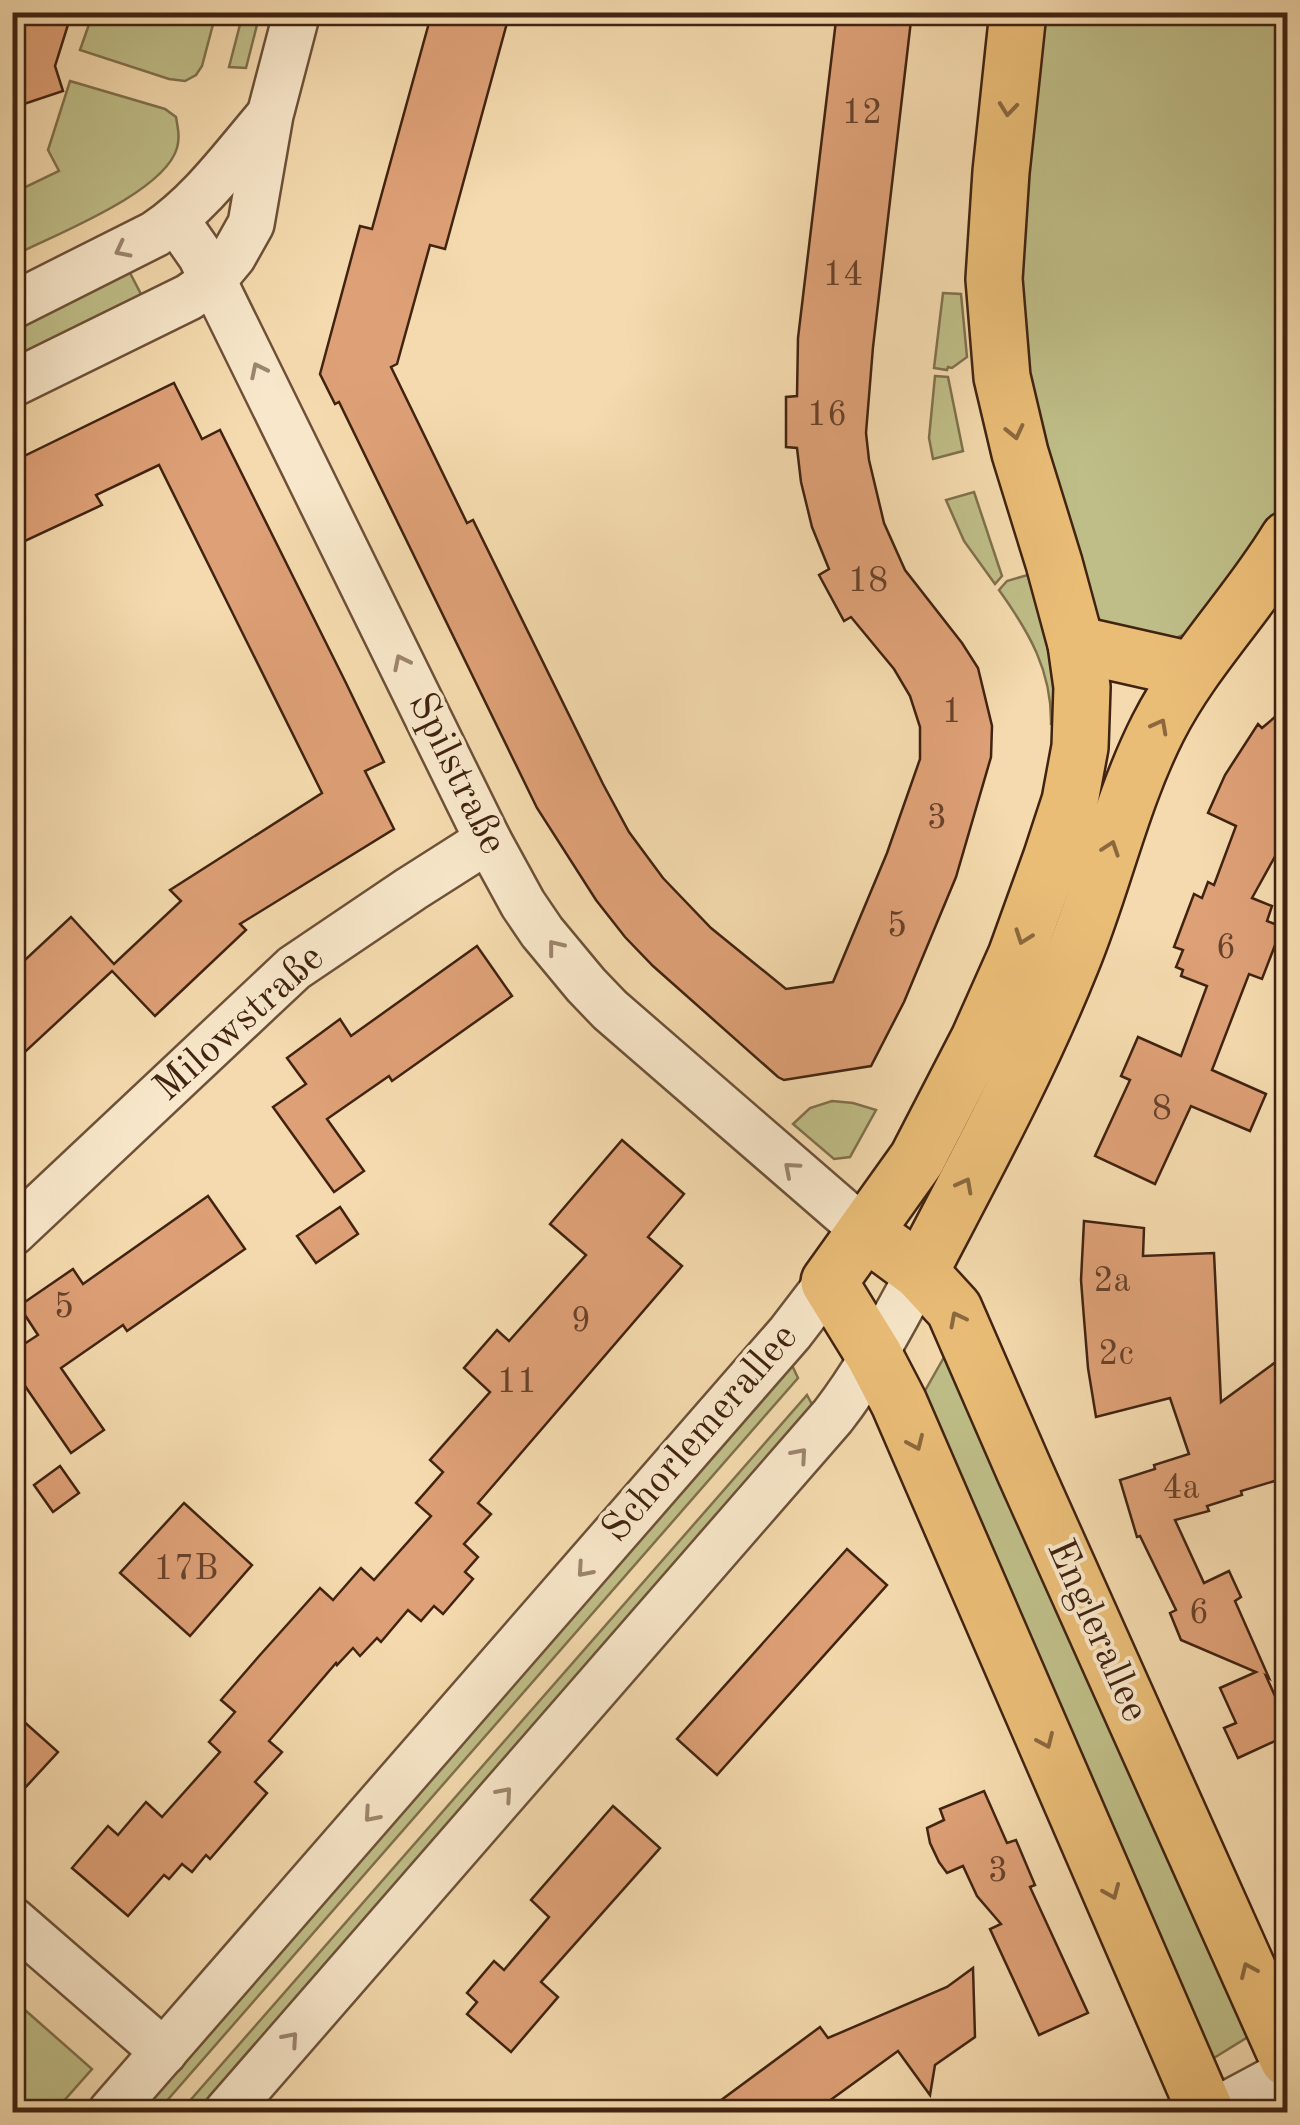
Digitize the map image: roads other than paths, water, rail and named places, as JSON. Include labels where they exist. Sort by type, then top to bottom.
[{"type":"main road","name":"Schorlemerallee","points":[[828,1282],[917,1160],[954,1090],[1016,956],[1070,801],[1080,747],[1082,687],[1076,644],[1002,377],[994,279],[1018,12]]},
{"type":"main road","name":"Schorlemerallee","points":[[920,1272],[1022,1074],[1072,961],[1140,766],[1160,724],[1191,670],[1266,574],[1288,539]]},
{"type":"main road","points":[[1076,644],[1191,670]]},
{"type":"main road","name":"Englerallee","points":[[866,1232],[920,1272],[954,1309],[1288,2059]]},
{"type":"main road","points":[[828,1282],[874,1355],[922,1458],[1209,2112]]},
{"type":"street","points":[[12,384],[190,296],[213,280],[233,256],[251,224],[270,116],[296,12]]},
{"type":"street","points":[[12,306],[176,220],[270,116]]},
{"type":"street","name":"Spilstraße","points":[[176,220],[213,280],[488,840],[542,932],[610,1010],[866,1232]]},
{"type":"street","name":"Milowstraße","points":[[12,1233],[294,968],[488,840]]},
{"type":"street","name":"Schorlemerallee","points":[[228,2112],[826,1424],[850,1394],[920,1272]]},
{"type":"street","name":"Schorlemerallee","points":[[111,2112],[790,1334],[828,1282]]},
{"type":"street","points":[[12,1920],[164,2052]]},
{"type":"street","points":[[1209,2112],[1288,2072]]}]
